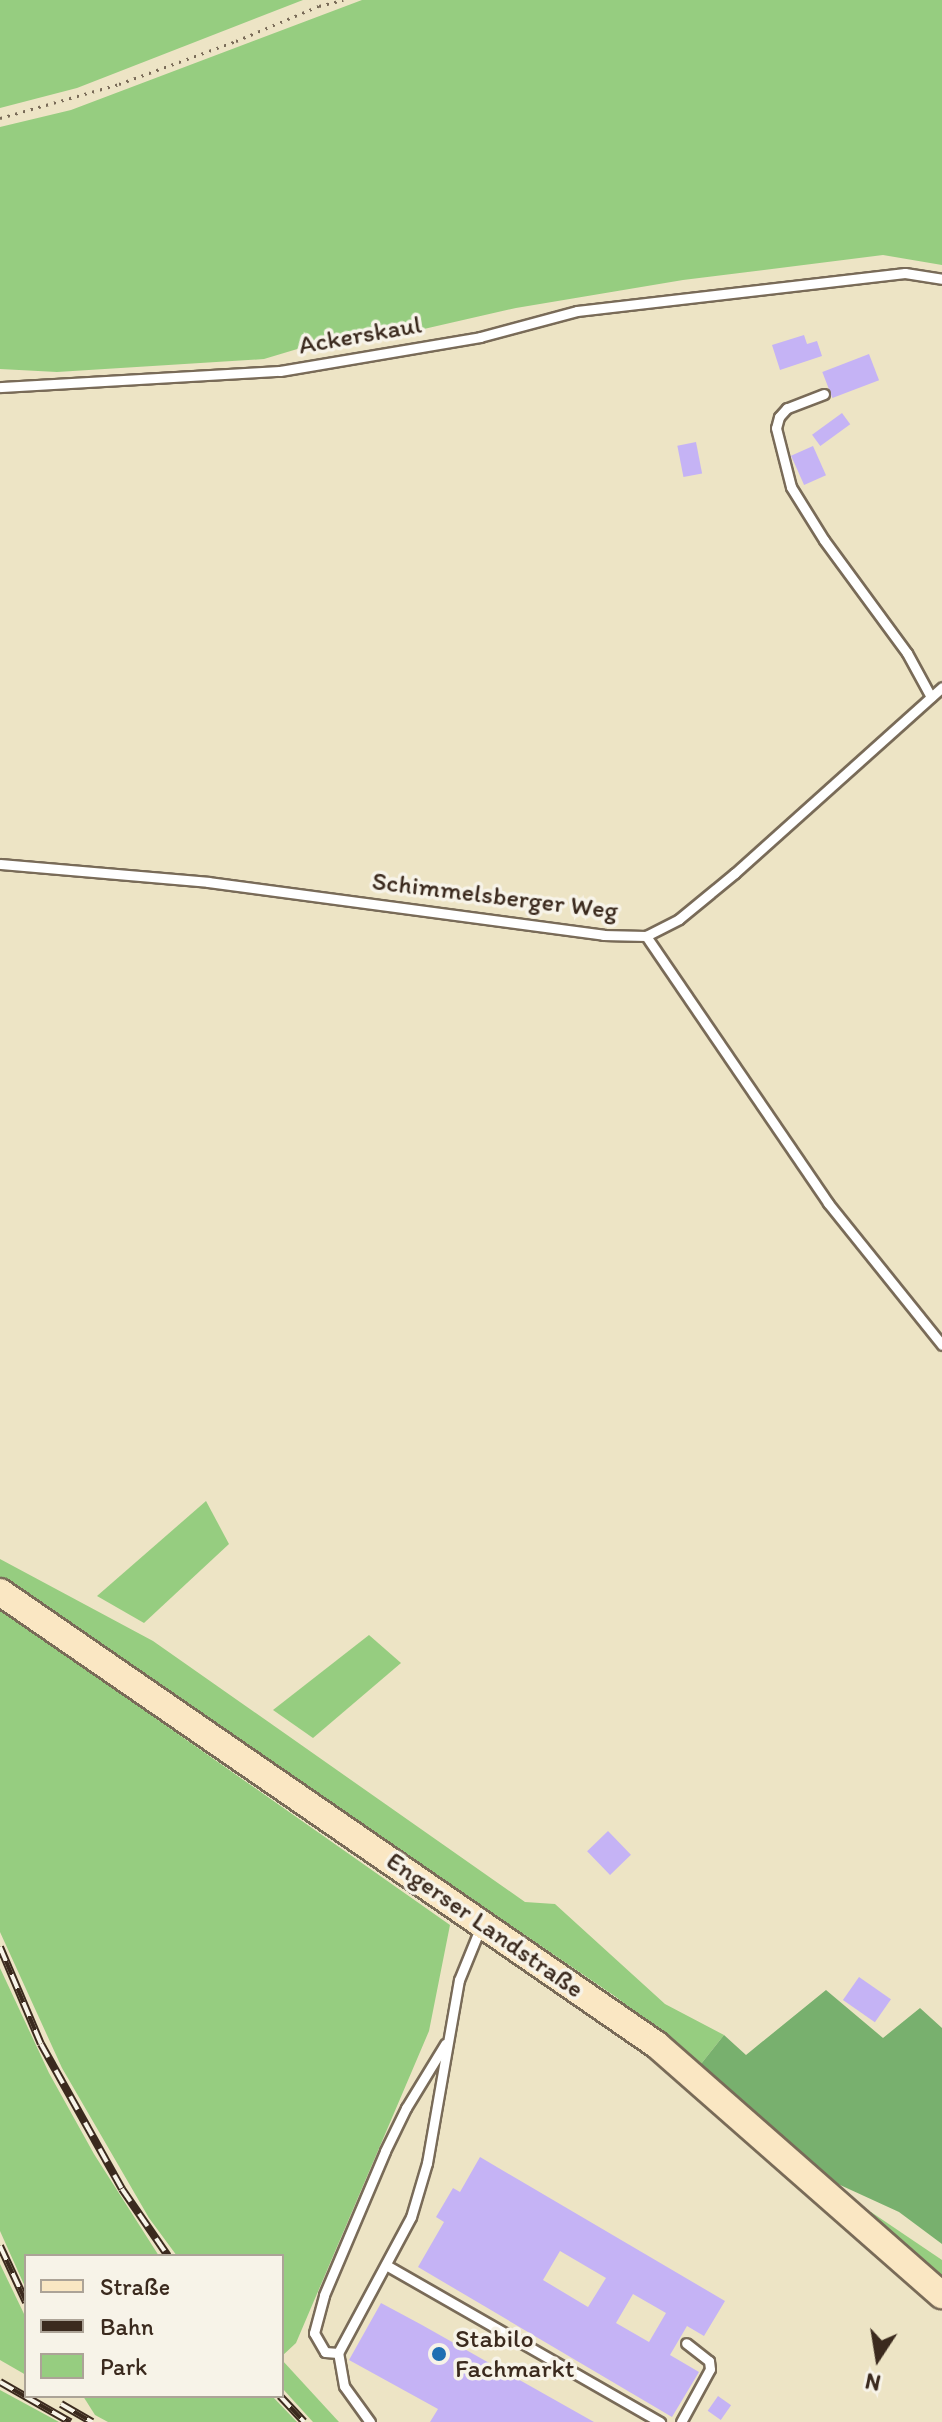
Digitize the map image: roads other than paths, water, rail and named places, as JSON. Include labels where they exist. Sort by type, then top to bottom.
[{"type":"main road","name":"Engerser Landstraße","points":[[0,1592],[657,2045],[942,2295]]},
{"type":"lane","name":"Ackerskaul","points":[[0,387],[280,371],[480,337],[577,311],[905,273],[942,279]]},
{"type":"lane","points":[[824,394],[787,408],[779,417],[776,428],[791,487],[824,540],[907,653],[931,697]]},
{"type":"lane","name":"Schimmelsberger Weg","points":[[0,864],[208,882],[603,935],[646,936],[679,919],[724,882],[942,687]]},
{"type":"lane","points":[[646,936],[828,1203],[942,1345]]},
{"type":"lane","points":[[370,2422],[344,2386],[338,2353],[411,2217],[420,2189],[465,1957],[483,1923]]},
{"type":"lane","points":[[338,2353],[325,2352],[314,2333],[324,2295],[385,2151],[416,2089],[449,2038]]},
{"type":"lane","points":[[386,2265],[660,2422]]},
{"type":"lane","points":[[681,2422],[710,2369],[709,2361],[686,2343]]},
{"type":"railway","points":[[0,1947],[41,2044],[122,2189],[167,2254]]},
{"type":"railway","points":[[0,2246],[24,2298]]},
{"type":"railway","points":[[0,2382],[24,2396]]},
{"type":"railway","points":[[28,2398],[70,2422]]},
{"type":"railway","points":[[282,2398],[304,2422]]},
{"type":"railway","points":[[61,2404],[92,2422]]},
{"type":"place","name":"Stabilo Fachmarkt","points":[[439,2354]]}]
